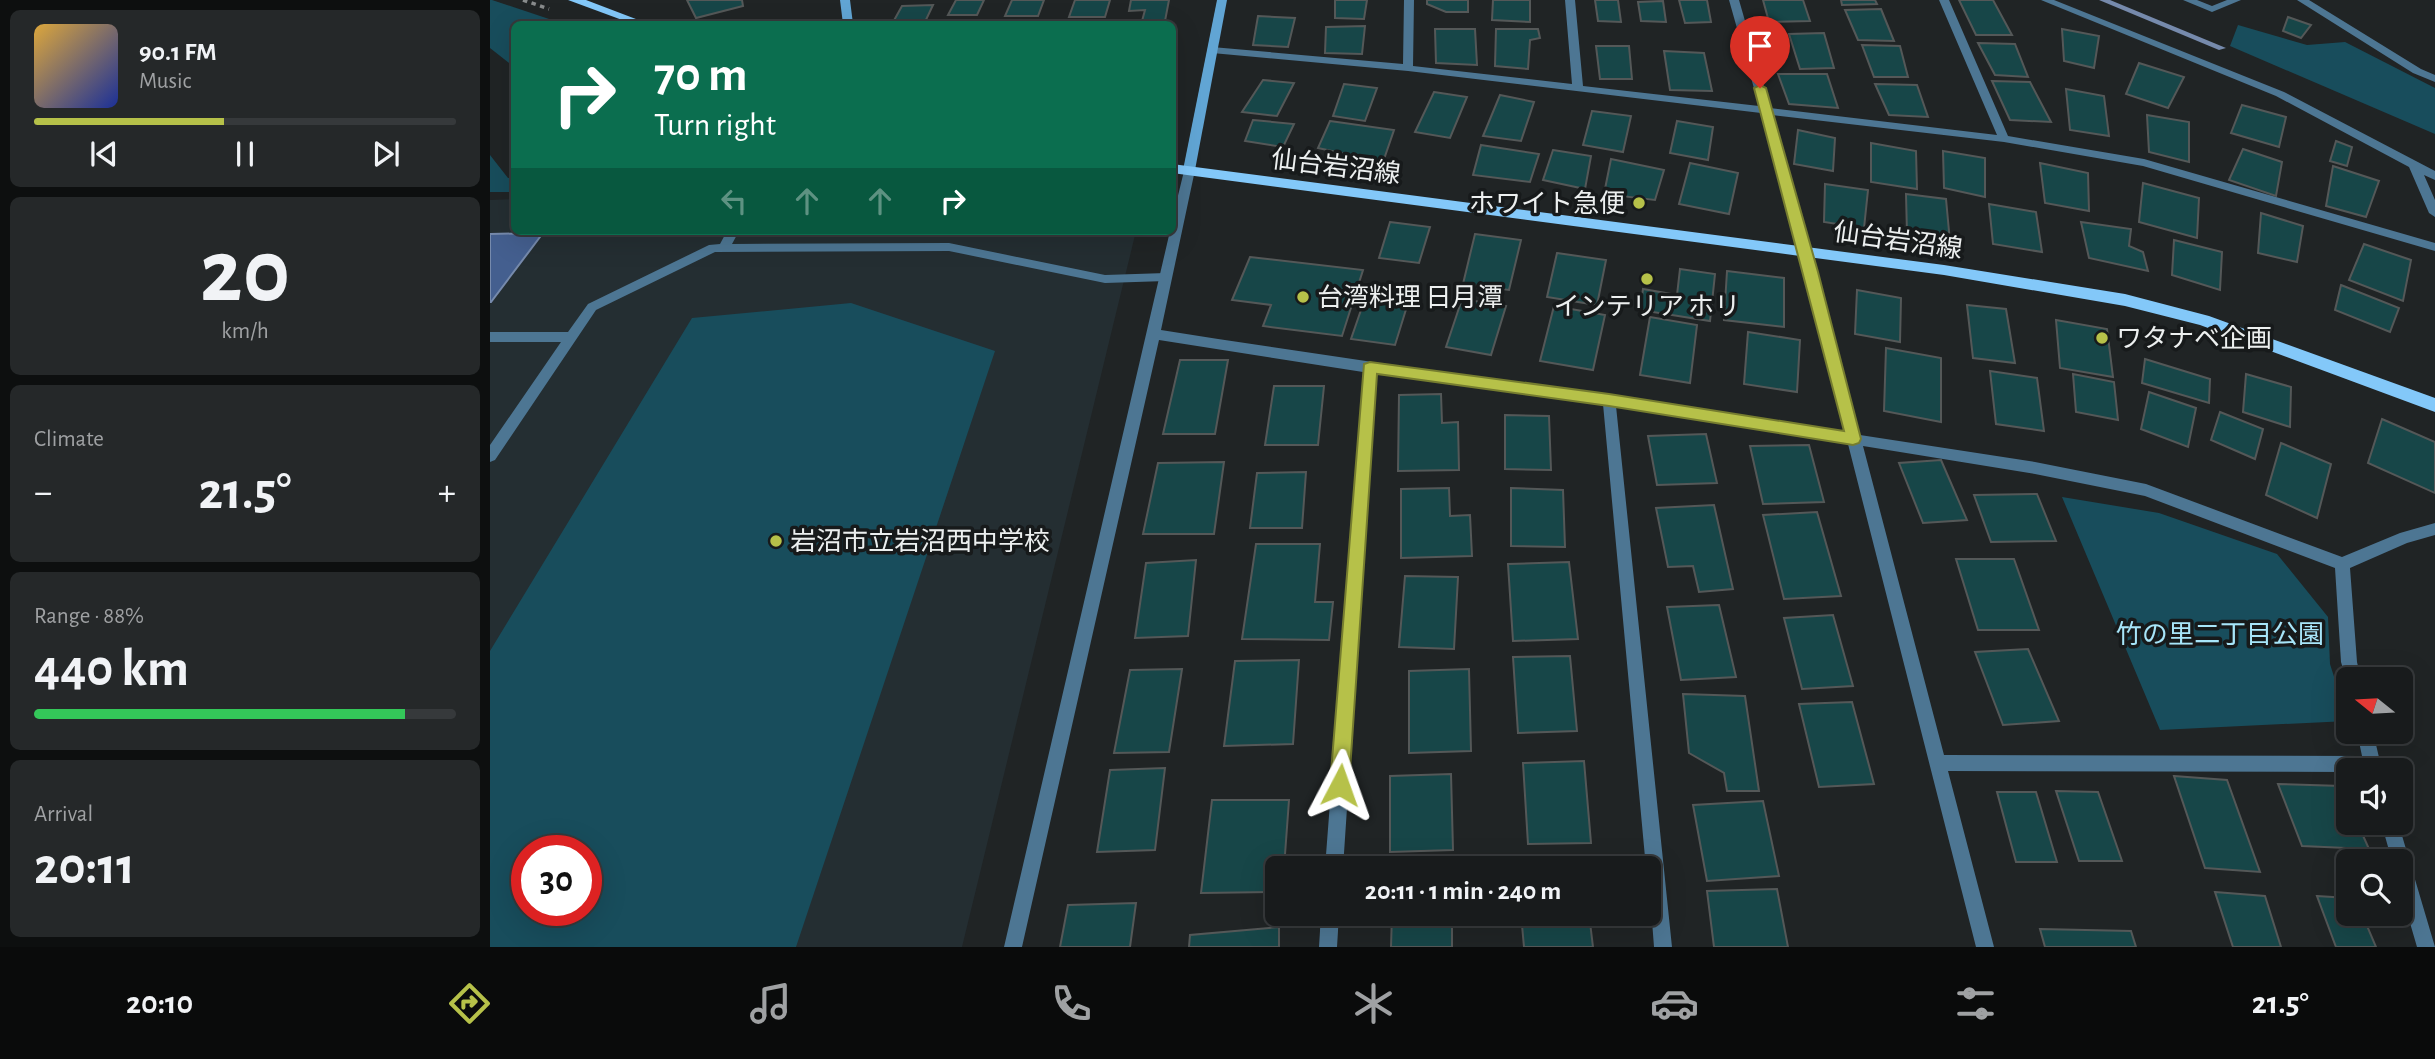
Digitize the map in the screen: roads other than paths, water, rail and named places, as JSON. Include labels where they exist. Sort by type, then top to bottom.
[{"type":"main road","points":[[574,0],[634,21]]},
{"type":"main road","name":"仙台岩沼線","points":[[1176,168],[1805,252],[2048,286],[2125,300],[2203,320],[2435,405]]},
{"type":"street","points":[[845,0],[848,21]]},
{"type":"street","points":[[1176,230],[1222,0]]},
{"type":"street","points":[[1408,68],[1409,0]]},
{"type":"street","points":[[1570,0],[1578,89]]},
{"type":"street","points":[[1734,0],[1805,252],[1985,947]]},
{"type":"street","points":[[1944,0],[2004,139]]},
{"type":"street","points":[[2046,0],[2280,94],[2435,176]]},
{"type":"street","points":[[2188,0],[2212,9],[2236,0]]},
{"type":"street","points":[[2302,0],[2417,71],[2435,79]]},
{"type":"street","points":[[1212,50],[1408,68],[2004,139],[2144,163],[2435,247]]},
{"type":"street","points":[[2415,167],[2435,213]]},
{"type":"street","points":[[724,248],[731,235]]},
{"type":"street","points":[[1013,947],[1175,235]]},
{"type":"street","points":[[490,457],[592,307],[713,248],[949,247],[1105,279],[1166,277]]},
{"type":"street","points":[[1154,334],[1370,368],[1609,400],[2035,468],[2146,490],[2342,564],[2405,537],[2435,529]]},
{"type":"street","points":[[490,337],[573,337]]},
{"type":"street","points":[[1335,856],[1370,368]]},
{"type":"street","points":[[1609,400],[1663,947]]},
{"type":"street","points":[[2342,564],[2350,667]]},
{"type":"street","points":[[1937,763],[2336,767]]},
{"type":"street","points":[[2413,902],[2426,947]]},
{"type":"street","points":[[1328,947],[1330,926]]},
{"type":"waterway","points":[[2103,0],[2222,48]]},
{"type":"place","name":"ホワイト急便","points":[[1639,203]]},
{"type":"place","name":"インテリア ホリ","points":[[1647,279]]},
{"type":"place","name":"台湾料理 日月潭","points":[[1303,297]]},
{"type":"place","name":"ワタナベ企画","points":[[2102,338]]},
{"type":"place","name":"岩沼市立岩沼西中学校","points":[[776,541]]},
{"type":"park label","name":"竹の里二丁目公園","points":[[2220,634]]}]
